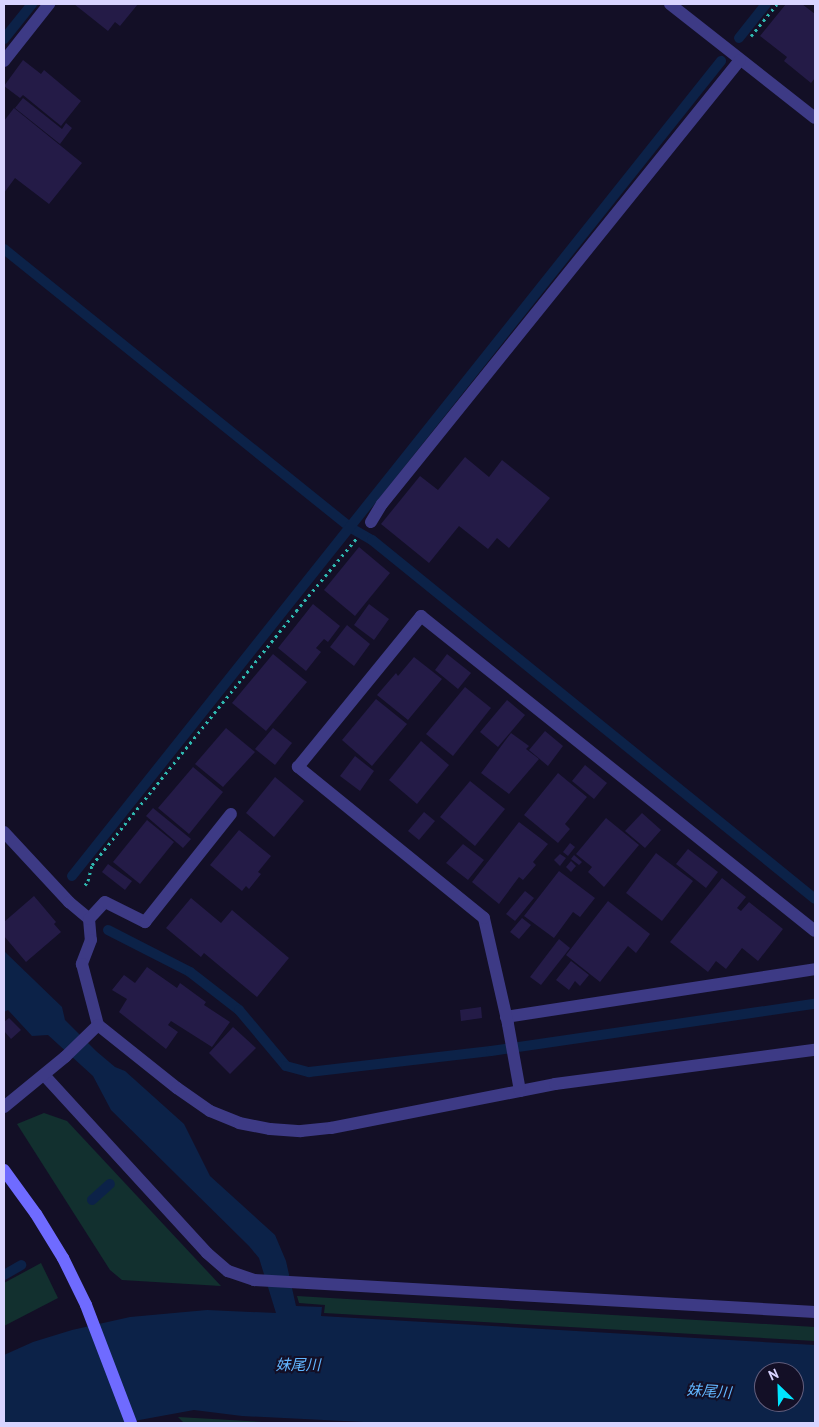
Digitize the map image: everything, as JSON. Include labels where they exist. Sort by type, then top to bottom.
[{"type":"street","points":[[4,61],[49,4]]},
{"type":"street","points":[[670,4],[815,118]]},
{"type":"street","points":[[371,522],[382,504],[738,58]]},
{"type":"street","points":[[520,1091],[507,1021],[484,918],[298,767],[421,616],[815,931]]},
{"type":"street","points":[[89,919],[104,902],[145,922],[231,814]]},
{"type":"street","points":[[4,832],[69,902],[89,919],[91,940],[82,964],[98,1025],[177,1088],[210,1111],[239,1123],[270,1129],[301,1131],[351,1125],[555,1084],[815,1050]]},
{"type":"street","points":[[507,1021],[815,968]]},
{"type":"street","points":[[4,1107],[65,1057],[98,1025]]},
{"type":"street","points":[[44,1075],[207,1254],[228,1271],[254,1280],[815,1312]]},
{"type":"street","points":[[4,1170],[36,1214],[63,1258],[86,1306],[131,1423]]},
{"type":"path","points":[[738,58],[777,4]]},
{"type":"path","points":[[69,902],[88,881],[92,865],[296,611],[354,542]]},
{"type":"green space","points":[[44,1113],[67,1121],[221,1286],[122,1280],[110,1270],[17,1124]]},
{"type":"green space","points":[[41,1263],[58,1298],[4,1326],[4,1283]]},
{"type":"green space","points":[[297,1296],[815,1327],[815,1341],[324,1313],[325,1305],[299,1303]]},
{"type":"green space","points":[[178,1417],[280,1423],[184,1423]]},
{"type":"water","name":"妹尾川","points":[[4,951],[62,1007],[65,1020],[96,1051],[115,1067],[125,1071],[184,1124],[210,1176],[275,1235],[286,1261],[296,1306],[322,1307],[321,1316],[815,1345],[815,1423],[384,1423],[242,1416],[194,1410],[123,1423],[4,1423],[4,1355],[33,1342],[72,1330],[130,1317],[207,1310],[276,1313],[259,1258],[249,1246],[111,1110],[93,1076],[48,1035],[32,1036],[8,1010],[4,1012]]},
{"type":"building","points":[[74,4],[138,4],[120,26],[115,22],[108,31]]},
{"type":"building","points":[[786,4],[802,4],[815,14],[815,78],[811,83],[784,61],[787,57],[760,36]]},
{"type":"building","points":[[23,60],[41,74],[44,70],[81,101],[61,126],[23,95],[20,98],[4,86]]},
{"type":"building","points":[[23,98],[62,129],[66,123],[72,128],[60,144],[15,108]]},
{"type":"building","points":[[14,108],[82,163],[49,204],[15,178],[4,193],[4,121]]},
{"type":"building","points":[[465,457],[489,477],[502,460],[550,498],[509,548],[497,538],[488,549],[459,526],[429,563],[381,524],[420,476],[438,490]]},
{"type":"building","points":[[359,547],[390,573],[355,616],[324,590]]},
{"type":"building","points":[[313,604],[340,626],[328,642],[324,639],[316,648],[321,652],[306,671],[278,648]]},
{"type":"building","points":[[369,604],[389,619],[374,640],[354,625]]},
{"type":"building","points":[[347,625],[370,644],[354,666],[330,647]]},
{"type":"building","points":[[273,654],[307,682],[266,731],[232,703]]},
{"type":"building","points":[[447,654],[471,673],[458,689],[435,670]]},
{"type":"building","points":[[414,657],[442,679],[408,720],[377,695],[396,673],[398,676]]},
{"type":"building","points":[[465,687],[491,708],[453,756],[426,734]]},
{"type":"building","points":[[376,699],[407,724],[372,766],[342,740]]},
{"type":"building","points":[[507,700],[525,715],[498,747],[480,732]]},
{"type":"building","points":[[226,728],[255,752],[223,787],[195,764]]},
{"type":"building","points":[[273,728],[292,743],[275,765],[255,749]]},
{"type":"building","points":[[545,731],[563,746],[548,766],[529,750]]},
{"type":"building","points":[[511,733],[529,746],[526,749],[539,759],[509,794],[481,773]]},
{"type":"building","points":[[421,741],[449,765],[417,804],[389,780]]},
{"type":"building","points":[[355,756],[374,771],[360,791],[340,776]]},
{"type":"building","points":[[585,765],[607,783],[594,799],[572,781]]},
{"type":"building","points":[[193,767],[223,792],[189,834],[158,808]]},
{"type":"building","points":[[558,773],[587,797],[565,824],[570,829],[558,843],[524,815]]},
{"type":"building","points":[[275,777],[304,801],[274,837],[246,813]]},
{"type":"building","points":[[470,781],[505,809],[475,846],[440,817]]},
{"type":"building","points":[[153,808],[191,839],[183,848],[146,816]]},
{"type":"building","points":[[424,812],[435,821],[419,840],[408,831]]},
{"type":"building","points":[[642,813],[661,830],[645,848],[625,831]]},
{"type":"building","points":[[606,818],[639,845],[604,887],[588,872],[592,867],[576,854]]},
{"type":"building","points":[[147,820],[174,842],[140,884],[113,862]]},
{"type":"building","points":[[519,822],[548,844],[533,862],[536,865],[523,880],[519,877],[499,904],[472,882]]},
{"type":"building","points":[[239,830],[271,856],[258,872],[261,874],[249,889],[246,886],[242,891],[210,865]]},
{"type":"building","points":[[570,843],[575,847],[568,856],[563,852]]},
{"type":"building","points":[[463,844],[484,860],[468,880],[446,863]]},
{"type":"building","points":[[688,849],[718,872],[706,888],[676,864]]},
{"type":"building","points":[[656,853],[693,881],[662,921],[626,893]]},
{"type":"building","points":[[560,854],[566,858],[560,866],[554,860]]},
{"type":"building","points":[[574,855],[582,862],[579,865],[571,859]]},
{"type":"building","points":[[571,861],[576,866],[571,872],[566,867]]},
{"type":"building","points":[[108,864],[132,881],[125,890],[102,872]]},
{"type":"building","points":[[559,871],[595,898],[580,917],[573,912],[554,938],[524,916]]},
{"type":"building","points":[[722,878],[746,897],[737,908],[741,911],[749,902],[783,929],[758,961],[742,948],[726,969],[716,961],[708,972],[670,942]]},
{"type":"building","points":[[525,891],[534,898],[515,921],[506,914]]},
{"type":"building","points":[[34,896],[56,922],[54,924],[61,932],[26,962],[4,936],[4,922]]},
{"type":"building","points":[[191,898],[221,923],[232,910],[289,958],[257,997],[204,953],[201,957],[166,928]]},
{"type":"building","points":[[608,901],[650,934],[636,953],[628,946],[600,982],[566,955]]},
{"type":"building","points":[[522,918],[531,925],[519,939],[510,932]]},
{"type":"building","points":[[559,939],[570,948],[541,985],[530,977]]},
{"type":"building","points":[[571,961],[589,975],[580,986],[575,981],[569,990],[556,980]]},
{"type":"building","points":[[147,967],[177,988],[180,983],[206,1002],[204,1005],[230,1022],[212,1047],[171,1021],[168,1025],[178,1032],[166,1049],[119,1012],[127,999],[112,990],[124,975],[135,983]]},
{"type":"building","points":[[481,1007],[482,1018],[461,1021],[460,1010]]},
{"type":"building","points":[[9,1018],[21,1030],[11,1039],[4,1031],[4,1022]]},
{"type":"building","points":[[233,1027],[256,1048],[230,1074],[209,1053]]},
{"type":"waterway","points":[[4,39],[32,4]]},
{"type":"waterway","points":[[739,38],[766,4]]},
{"type":"waterway","points":[[72,876],[721,61]]},
{"type":"waterway","points":[[4,249],[351,528],[372,540],[815,899]]},
{"type":"waterway","points":[[108,930],[190,972],[239,1010],[286,1066],[309,1072],[491,1051],[815,1004]]},
{"type":"waterway","points":[[92,1200],[110,1184]]},
{"type":"waterway","points":[[4,1275],[21,1265]]}]
